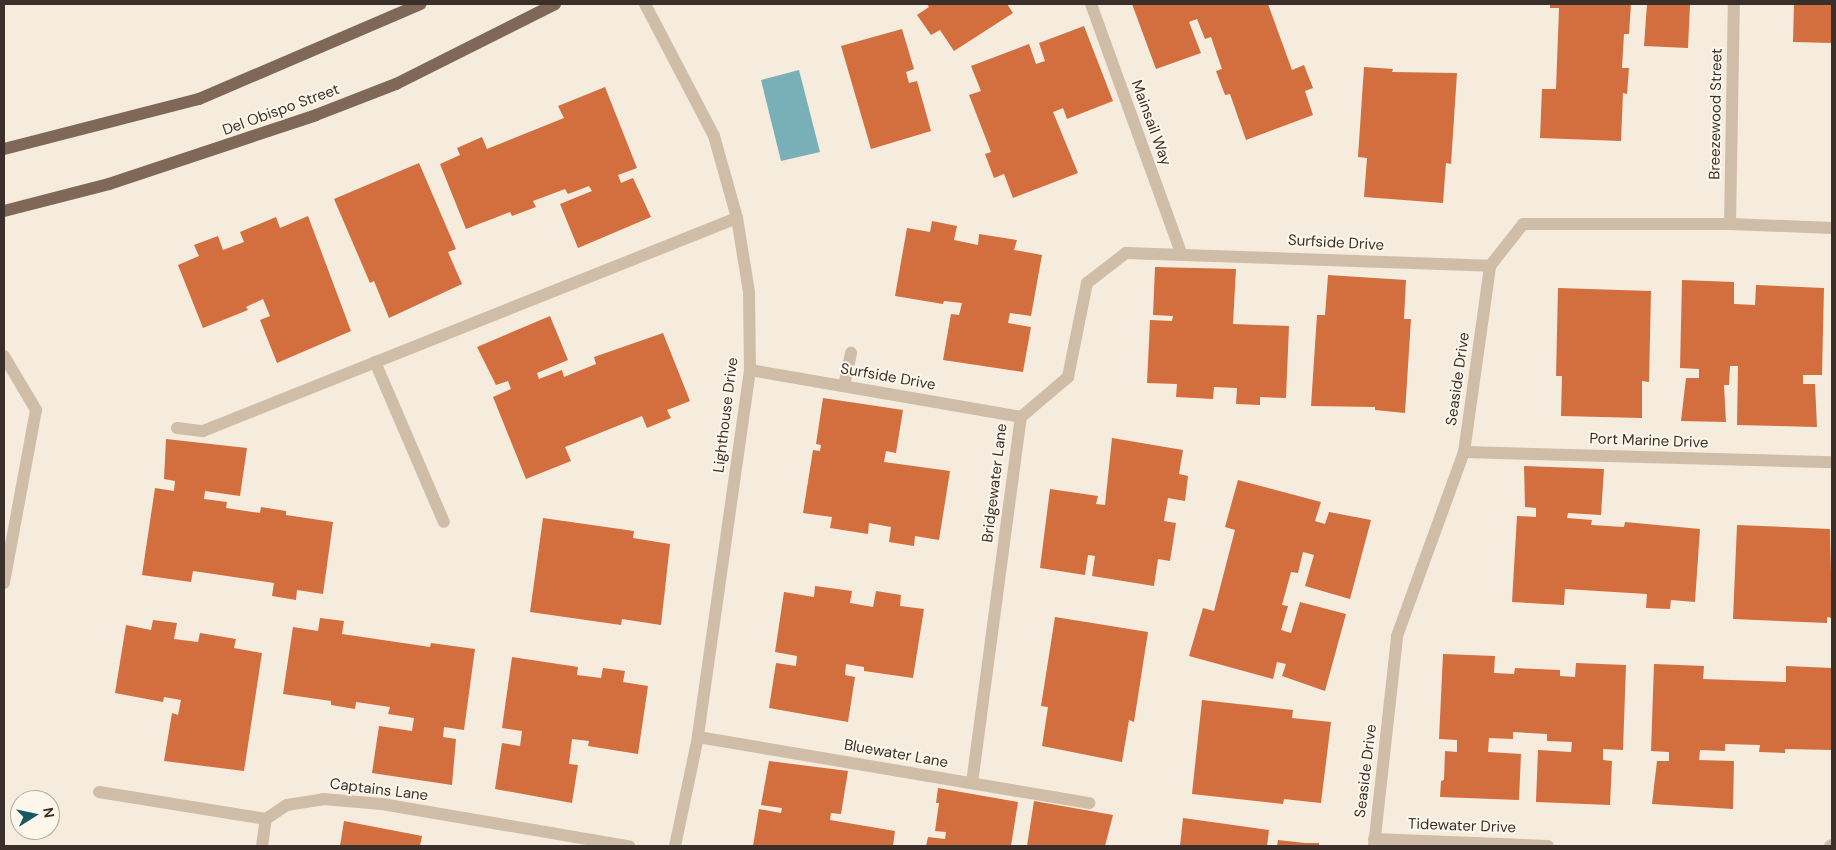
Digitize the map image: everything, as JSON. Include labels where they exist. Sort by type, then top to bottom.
[{"type":"main road","points":[[4,149],[199,99],[421,4]]},
{"type":"main road","name":"Del Obispo Street","points":[[4,211],[127,179],[316,115],[396,84],[555,4]]},
{"type":"street","name":"Lighthouse Drive","points":[[645,4],[714,136],[737,218],[749,292],[750,370],[698,737],[675,846]]},
{"type":"street","name":"Mainsail Way","points":[[1091,4],[1180,253]]},
{"type":"street","name":"Breezewood Street","points":[[1730,224],[1734,4]]},
{"type":"street","points":[[177,428],[203,431],[737,218]]},
{"type":"street","points":[[1490,266],[1523,224],[1730,224],[1832,228]]},
{"type":"street","name":"Bridgewater Lane","points":[[972,783],[1021,417],[1068,377],[1087,283],[1126,253],[1180,253]]},
{"type":"street","name":"Surfside Drive","points":[[1180,253],[1490,266]]},
{"type":"street","name":"Seaside Drive","points":[[1374,843],[1397,636],[1464,452],[1490,266]]},
{"type":"street","points":[[844,386],[850,352]]},
{"type":"street","points":[[4,356],[36,410],[4,584]]},
{"type":"street","points":[[375,362],[444,522]]},
{"type":"street","name":"Surfside Drive","points":[[750,370],[1021,417]]},
{"type":"street","name":"Port Marine Drive","points":[[1464,452],[1832,462]]},
{"type":"street","name":"Bluewater Lane","points":[[698,737],[1089,804]]},
{"type":"street","points":[[99,792],[266,819],[262,846]]},
{"type":"street","name":"Captains Lane","points":[[266,819],[287,806],[323,799],[372,803],[629,846]]},
{"type":"street","name":"Tidewater Drive","points":[[1374,843],[1548,846]]},
{"type":"water","points":[[799,70],[820,152],[781,161],[761,80]]},
{"type":"building","points":[[927,4],[1007,4],[1013,13],[954,51],[940,30],[931,35],[917,15],[929,7]]},
{"type":"building","points":[[1132,4],[1268,4],[1292,70],[1304,65],[1313,88],[1305,91],[1313,115],[1246,140],[1230,94],[1225,95],[1216,71],[1222,69],[1211,37],[1205,39],[1197,19],[1189,22],[1201,53],[1156,69]]},
{"type":"building","points":[[1550,4],[1631,4],[1629,34],[1624,34],[1622,68],[1629,68],[1627,94],[1623,93],[1621,141],[1540,138],[1542,89],[1556,89],[1559,8],[1550,8]]},
{"type":"building","points":[[1647,4],[1690,4],[1688,48],[1644,46]]},
{"type":"building","points":[[1794,4],[1832,4],[1832,43],[1793,42]]},
{"type":"building","points":[[1084,26],[1113,101],[1067,119],[1063,108],[1053,112],[1078,173],[1013,198],[1004,174],[994,178],[985,154],[991,152],[969,95],[981,91],[971,66],[1029,44],[1036,64],[1045,61],[1039,43]]},
{"type":"building","points":[[902,29],[914,69],[906,72],[909,83],[917,81],[931,131],[871,149],[841,46]]},
{"type":"building","points":[[1364,67],[1393,69],[1392,72],[1457,73],[1451,164],[1446,163],[1443,203],[1364,197],[1367,158],[1358,157]]},
{"type":"building","points":[[605,87],[637,168],[618,175],[621,183],[633,178],[651,217],[578,248],[560,204],[592,191],[589,186],[568,194],[565,189],[533,201],[536,207],[512,216],[510,212],[466,229],[440,164],[460,155],[457,148],[482,137],[487,149],[564,118],[558,106]]},
{"type":"building","points":[[419,163],[456,249],[448,252],[462,284],[389,318],[374,281],[370,283],[334,199]]},
{"type":"building","points":[[308,216],[351,331],[277,363],[260,320],[270,316],[263,299],[246,307],[248,310],[203,328],[178,265],[199,256],[194,245],[218,236],[223,250],[244,242],[240,232],[276,217],[280,228]]},
{"type":"building","points":[[932,221],[957,226],[954,240],[978,245],[979,234],[1017,240],[1014,250],[1042,255],[1031,316],[1010,313],[1008,323],[1031,327],[1023,372],[943,360],[951,314],[959,315],[962,303],[944,301],[943,304],[895,296],[907,228],[930,232]]},
{"type":"building","points":[[1155,267],[1236,269],[1233,324],[1289,326],[1286,398],[1260,397],[1260,405],[1236,404],[1237,388],[1214,387],[1213,399],[1176,397],[1177,384],[1147,383],[1150,320],[1172,321],[1173,316],[1153,315]]},
{"type":"building","points":[[1328,275],[1406,280],[1404,319],[1411,319],[1405,413],[1375,410],[1375,407],[1311,406],[1317,315],[1325,315]]},
{"type":"building","points":[[1682,280],[1734,282],[1734,304],[1755,305],[1756,285],[1824,288],[1822,375],[1803,375],[1803,384],[1815,384],[1817,427],[1737,425],[1738,366],[1730,366],[1729,385],[1724,385],[1726,422],[1681,421],[1686,378],[1699,378],[1699,369],[1680,368]]},
{"type":"building","points":[[1558,288],[1651,291],[1649,382],[1642,381],[1642,418],[1561,416],[1562,376],[1556,376]]},
{"type":"building","points":[[550,316],[568,360],[537,373],[539,379],[562,370],[564,377],[596,364],[594,357],[663,333],[690,401],[667,410],[671,418],[647,428],[642,416],[565,447],[571,461],[526,479],[493,397],[511,389],[508,381],[496,385],[477,347]]},
{"type":"building","points":[[823,398],[903,410],[896,453],[886,451],[884,462],[950,471],[939,540],[915,536],[914,546],[889,542],[891,527],[869,523],[868,534],[830,528],[832,517],[803,513],[813,450],[820,451],[821,445],[816,444]]},
{"type":"building","points":[[1112,438],[1183,450],[1179,474],[1188,476],[1185,501],[1168,498],[1164,521],[1176,523],[1170,561],[1158,559],[1154,586],[1092,576],[1095,556],[1088,555],[1085,575],[1040,568],[1050,489],[1098,496],[1096,504],[1105,505]]},
{"type":"building","points":[[166,439],[247,448],[240,496],[205,491],[204,499],[227,502],[226,508],[260,513],[261,507],[286,511],[286,515],[333,522],[323,594],[297,590],[296,600],[272,596],[274,583],[193,571],[191,582],[142,575],[155,488],[174,491],[175,481],[164,479]]},
{"type":"building","points":[[1524,466],[1604,469],[1601,515],[1568,513],[1567,518],[1592,520],[1591,525],[1624,527],[1625,522],[1700,529],[1695,602],[1671,600],[1670,609],[1646,608],[1647,594],[1565,589],[1564,605],[1512,602],[1517,516],[1536,517],[1536,508],[1525,507]]},
{"type":"building","points":[[1238,480],[1321,502],[1315,521],[1325,524],[1329,512],[1371,520],[1350,599],[1305,586],[1314,555],[1303,552],[1298,573],[1291,572],[1282,605],[1288,606],[1281,630],[1291,633],[1300,602],[1346,614],[1325,691],[1282,676],[1286,664],[1277,662],[1273,679],[1189,656],[1203,608],[1214,611],[1235,530],[1225,527]]},
{"type":"building","points":[[543,518],[634,531],[633,538],[670,544],[661,625],[622,619],[621,625],[530,612]]},
{"type":"building","points":[[1737,525],[1830,529],[1832,618],[1827,617],[1827,623],[1733,619]]},
{"type":"building","points":[[815,586],[852,591],[850,603],[873,607],[876,591],[901,595],[900,606],[924,609],[913,678],[864,671],[864,667],[846,664],[845,675],[855,677],[848,722],[769,708],[776,663],[796,666],[797,656],[775,652],[784,592],[814,597]]},
{"type":"building","points":[[1055,617],[1148,632],[1134,722],[1129,720],[1122,762],[1042,746],[1048,707],[1041,706]]},
{"type":"building","points":[[320,618],[344,621],[342,634],[430,647],[431,643],[475,649],[464,730],[444,727],[443,737],[456,739],[452,785],[372,773],[379,726],[412,731],[414,718],[388,714],[390,707],[356,702],[355,709],[331,705],[331,701],[283,694],[293,627],[318,631]]},
{"type":"building","points":[[153,620],[177,623],[174,639],[198,642],[200,633],[236,639],[234,648],[262,653],[244,771],[164,761],[172,713],[178,715],[181,700],[164,697],[163,702],[115,693],[126,625],[151,630]]},
{"type":"building","points":[[1443,654],[1495,656],[1494,673],[1514,674],[1515,668],[1560,670],[1560,676],[1575,677],[1576,663],[1626,665],[1623,750],[1603,749],[1603,760],[1612,761],[1610,805],[1536,802],[1538,750],[1571,752],[1572,742],[1547,741],[1547,734],[1513,732],[1513,739],[1489,738],[1488,752],[1521,754],[1519,800],[1440,797],[1441,781],[1444,780],[1445,751],[1457,752],[1457,740],[1439,739]]},
{"type":"building","points":[[512,657],[578,667],[577,675],[601,678],[603,668],[625,671],[623,682],[648,686],[638,754],[588,746],[589,741],[572,739],[569,764],[578,765],[572,803],[495,789],[502,743],[520,746],[522,731],[502,728]]},
{"type":"building","points":[[1654,664],[1704,666],[1703,679],[1786,682],[1786,666],[1832,668],[1832,750],[1785,749],[1785,753],[1759,752],[1760,745],[1725,744],[1725,751],[1700,750],[1699,760],[1734,761],[1733,809],[1652,804],[1657,761],[1669,761],[1669,752],[1651,751]]},
{"type":"building","points":[[1202,700],[1293,710],[1292,718],[1331,722],[1321,803],[1284,799],[1283,804],[1192,794]]},
{"type":"building","points":[[769,761],[848,771],[841,814],[831,813],[830,820],[895,831],[893,846],[753,846],[759,809],[781,813],[782,808],[761,805]]},
{"type":"building","points":[[938,788],[1018,802],[1011,846],[926,846],[928,837],[945,839],[946,832],[935,831],[939,803],[936,803]]},
{"type":"building","points":[[1034,801],[1113,815],[1105,846],[1027,846]]},
{"type":"building","points":[[1183,818],[1269,830],[1267,846],[1180,846]]},
{"type":"building","points":[[344,821],[422,836],[420,846],[340,846]]},
{"type":"building","points":[[1278,840],[1319,843],[1319,846],[1277,846]]}]
